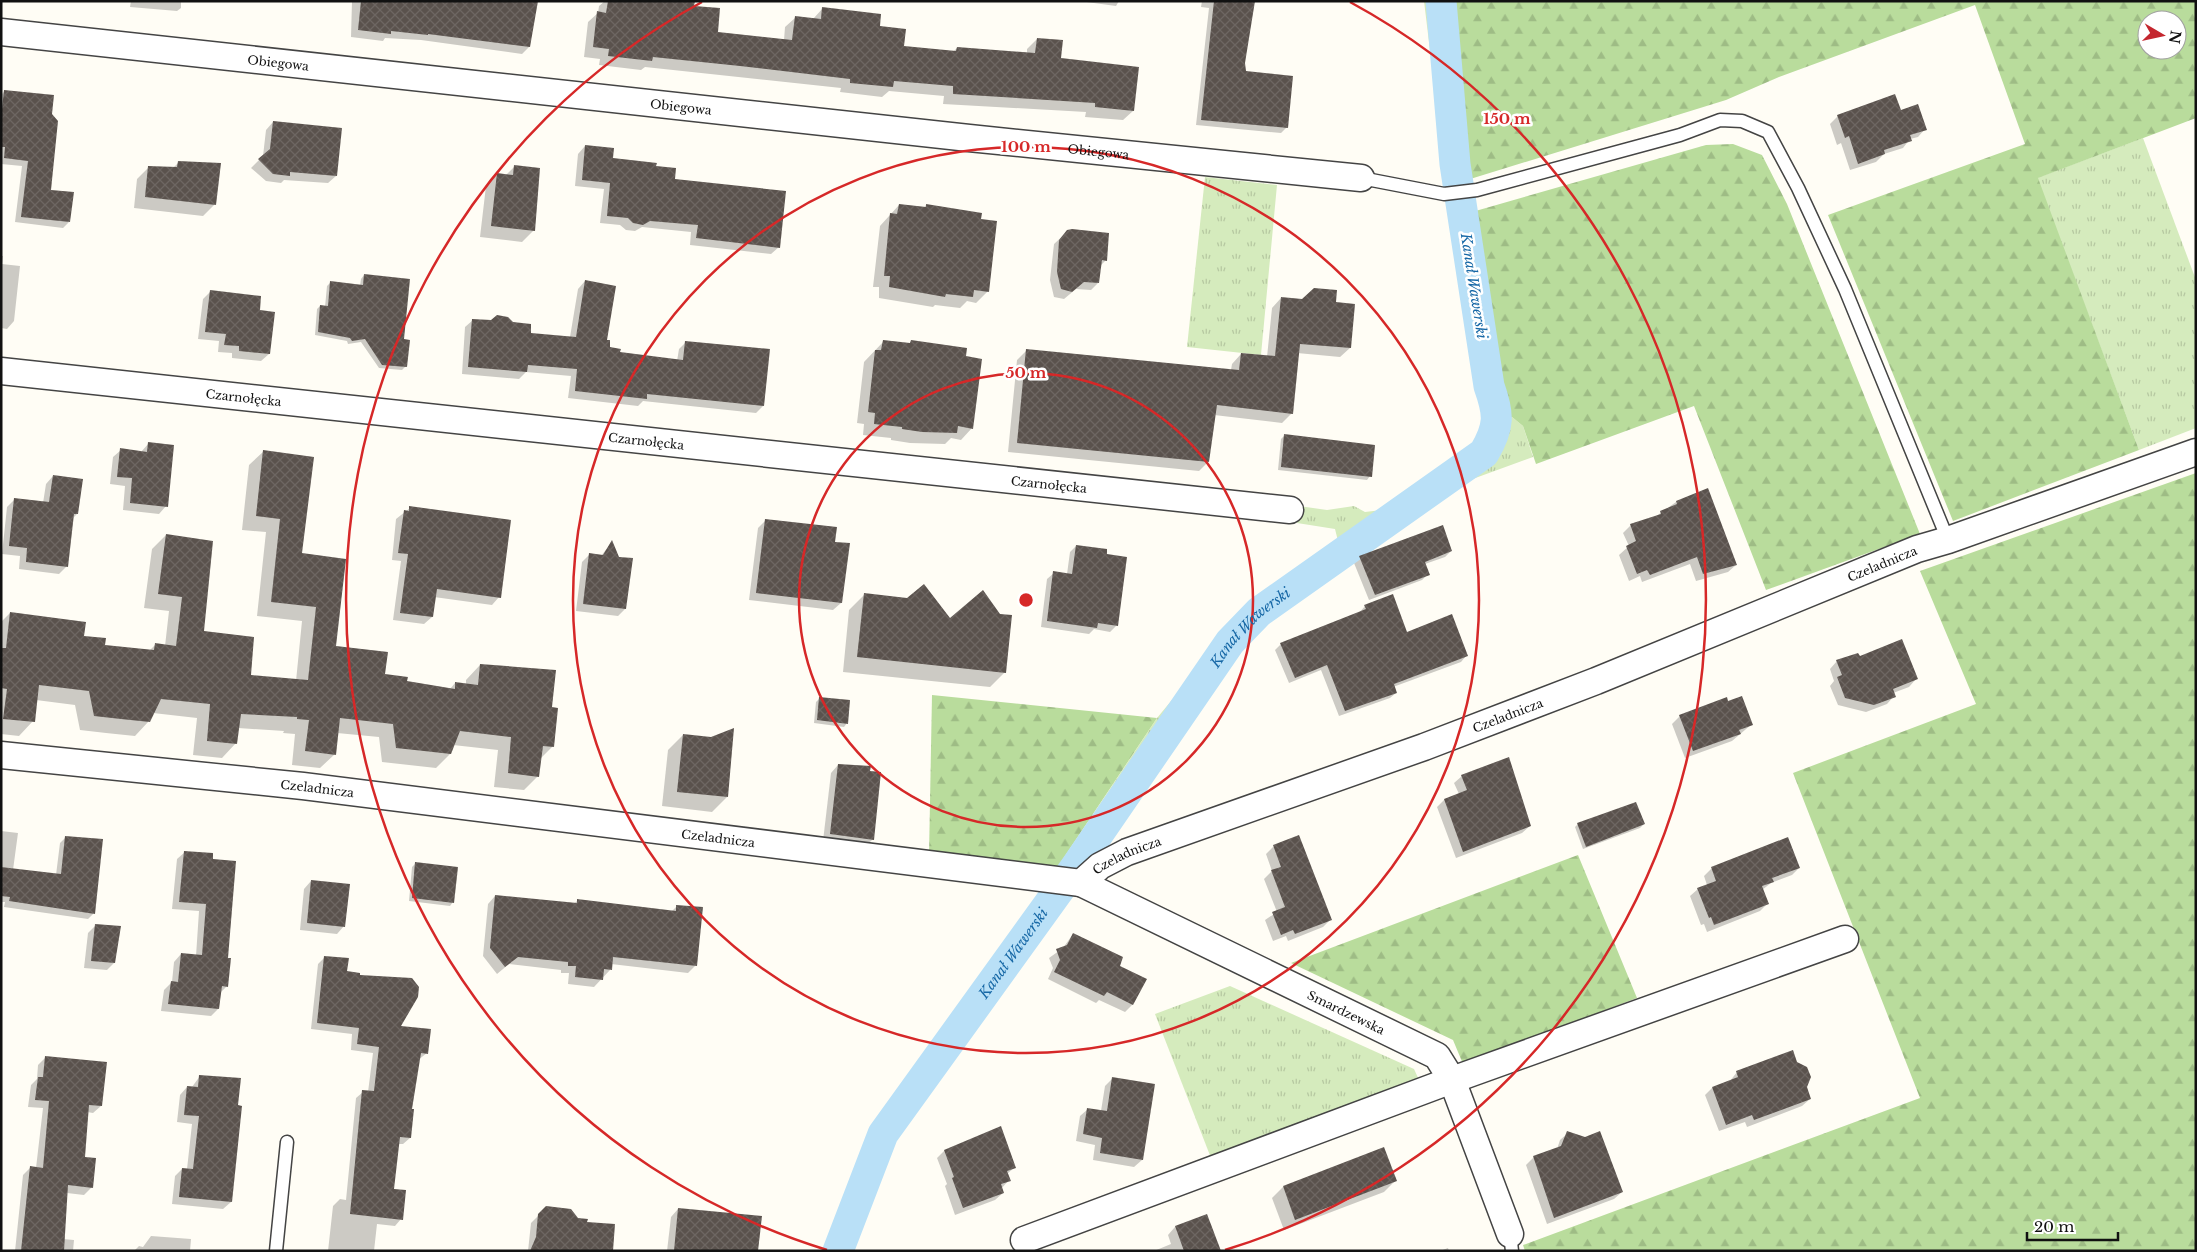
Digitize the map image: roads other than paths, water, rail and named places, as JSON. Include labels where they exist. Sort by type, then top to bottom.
[{"type":"street","name":"Obiegowa","points":[[1,32],[969,138],[1361,178]]},
{"type":"street","name":"Czarnołęcka","points":[[1,371],[1290,510]]},
{"type":"street","name":"Czeladnicza","points":[[1,755],[303,786],[1068,882],[1127,852],[1424,748],[1596,681],[1917,549],[1948,540],[2196,452]]},
{"type":"street","name":"Smardzewska","points":[[1068,882],[1437,1056],[1452,1080],[1511,1243]]},
{"type":"street","points":[[1024,1240],[1452,1080],[1845,939]]},
{"type":"lane","points":[[1361,178],[1403,184],[1444,194],[1477,190],[1680,135],[1720,120],[1742,121],[1768,132],[1798,188],[1845,289],[1948,540]]},
{"type":"lane","points":[[276,1251],[287,1142]]},
{"type":"waterway","name":"Kanał Wawerski","points":[[838,1251],[883,1134],[1077,865],[1230,642],[1259,612],[1484,453],[1489,444],[1495,427],[1496,412],[1489,386],[1455,164],[1441,1]]}]
